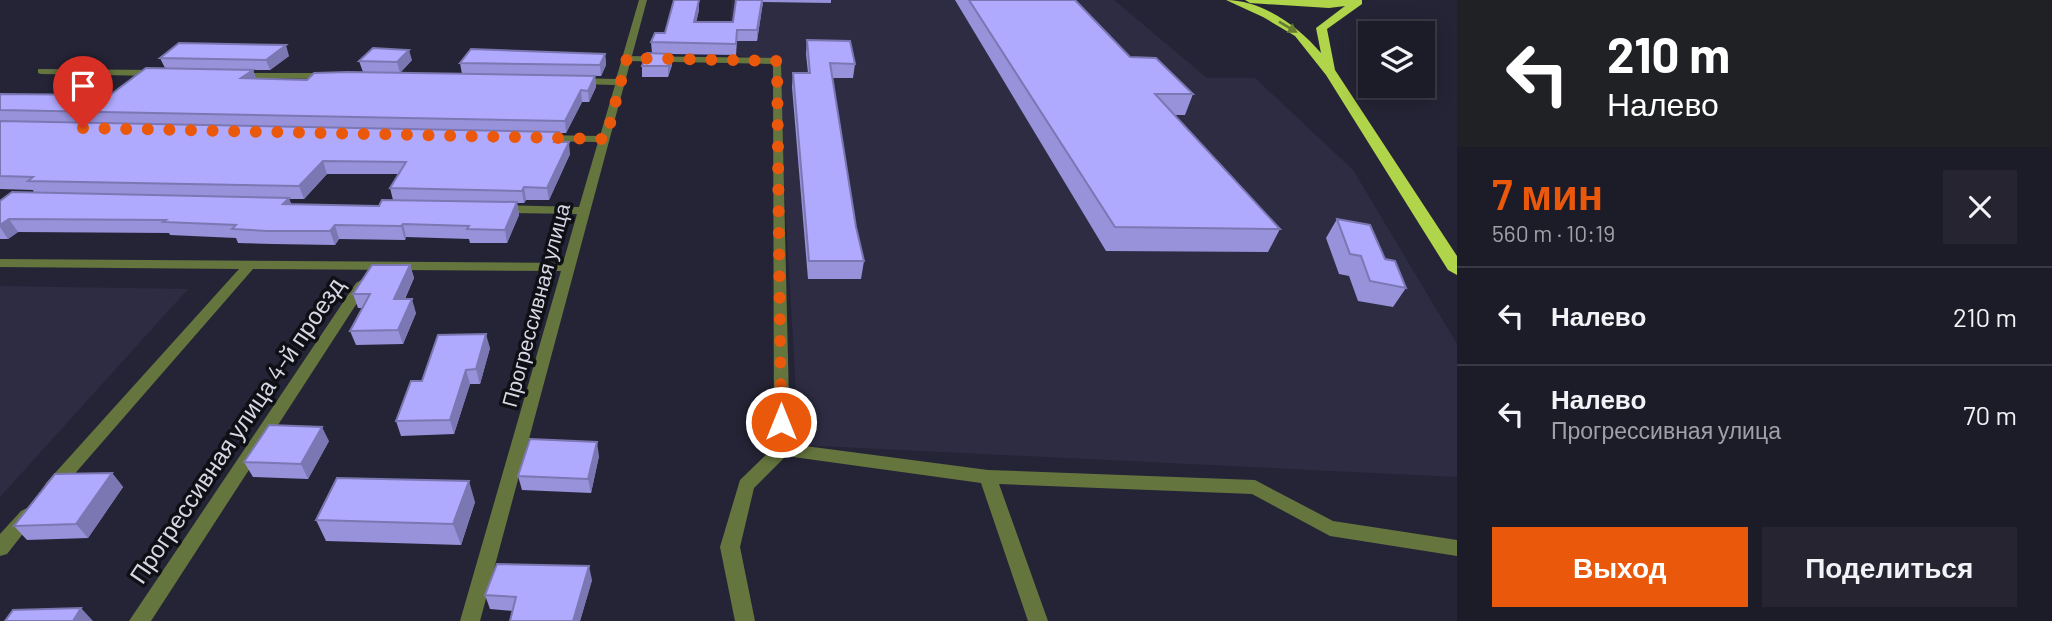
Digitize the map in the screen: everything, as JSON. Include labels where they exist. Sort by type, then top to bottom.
[{"type":"highway","points":[[1231,0],[1267,15],[1299,34],[1331,73],[1457,270]]},
{"type":"highway","points":[[1250,0],[1317,5],[1361,1]]},
{"type":"highway","points":[[1331,73],[1321,28],[1361,1]]},
{"type":"street","name":"Прогрессивная улица","points":[[470,621],[643,0]]},
{"type":"street","points":[[627,58],[777,61],[782,449],[746,485],[730,547],[745,621]]},
{"type":"street","points":[[41,71],[165,73]]},
{"type":"street","points":[[220,74],[344,77]]},
{"type":"street","points":[[565,81],[621,82]]},
{"type":"street","points":[[523,137],[606,139]]},
{"type":"street","points":[[485,209],[583,211]]},
{"type":"street","points":[[0,263],[567,267]]},
{"type":"street","points":[[0,548],[248,266]]},
{"type":"street","name":"Прогрессивная улица 4-й проезд","points":[[139,621],[374,267]]},
{"type":"street","points":[[782,449],[988,477],[1255,487],[1330,528],[1457,548]]},
{"type":"street","points":[[988,477],[1038,621]]},
{"type":"shaded area","points":[[732,0],[1114,0],[1207,78],[1255,78],[1353,170],[1457,344],[1457,477],[799,445],[777,61],[727,54]]},
{"type":"shaded area","points":[[0,286],[188,289],[0,497]]},
{"type":"building","points":[[674,0],[699,0],[694,22],[733,22],[736,0],[762,0],[757,30],[737,30],[736,44],[651,42],[655,33],[665,33]]},
{"type":"building","points":[[969,0],[1075,0],[1130,57],[1156,58],[1193,94],[1155,94],[1280,229],[1115,227]]},
{"type":"building","points":[[807,40],[850,41],[855,64],[830,63],[856,227],[864,261],[809,261],[793,73],[810,73]]},
{"type":"building","points":[[179,43],[286,45],[266,60],[160,58]]},
{"type":"building","points":[[373,48],[409,50],[397,62],[359,61]]},
{"type":"building","points":[[471,49],[605,54],[600,65],[460,63]]},
{"type":"building","points":[[647,53],[671,54],[668,66],[642,66]]},
{"type":"building","points":[[146,68],[253,70],[241,78],[307,80],[314,73],[348,72],[595,76],[588,91],[581,90],[565,121],[0,110],[0,94],[110,95]]},
{"type":"building","points":[[0,121],[559,132],[554,142],[569,142],[547,188],[524,187],[522,191],[390,188],[406,162],[323,161],[299,186],[28,181],[33,177],[0,176]]},
{"type":"building","points":[[12,192],[289,198],[283,204],[379,206],[382,200],[517,202],[505,230],[403,224],[335,225],[330,231],[267,231],[232,229],[236,225],[163,222],[166,220],[9,219],[0,225],[0,201]]},
{"type":"building","points":[[1337,219],[1370,225],[1385,259],[1395,261],[1406,288],[1370,281],[1361,256],[1350,254]]},
{"type":"building","points":[[372,265],[410,265],[394,299],[412,299],[398,330],[350,331],[370,294],[353,294]]},
{"type":"building","points":[[486,334],[476,369],[466,370],[450,420],[396,421],[411,381],[422,381],[438,335]]},
{"type":"building","points":[[269,425],[322,427],[301,464],[244,462]]},
{"type":"building","points":[[530,439],[597,442],[588,479],[518,476]]},
{"type":"building","points":[[112,473],[76,524],[14,526],[55,474]]},
{"type":"building","points":[[337,478],[469,481],[453,524],[316,520]]},
{"type":"building","points":[[497,564],[589,566],[573,621],[510,621],[516,597],[485,595]]},
{"type":"building","points":[[81,608],[73,621],[5,621],[13,610]]},
{"type":"route","points":[[83,128],[606,139],[627,58],[777,61],[781,422]]}]
